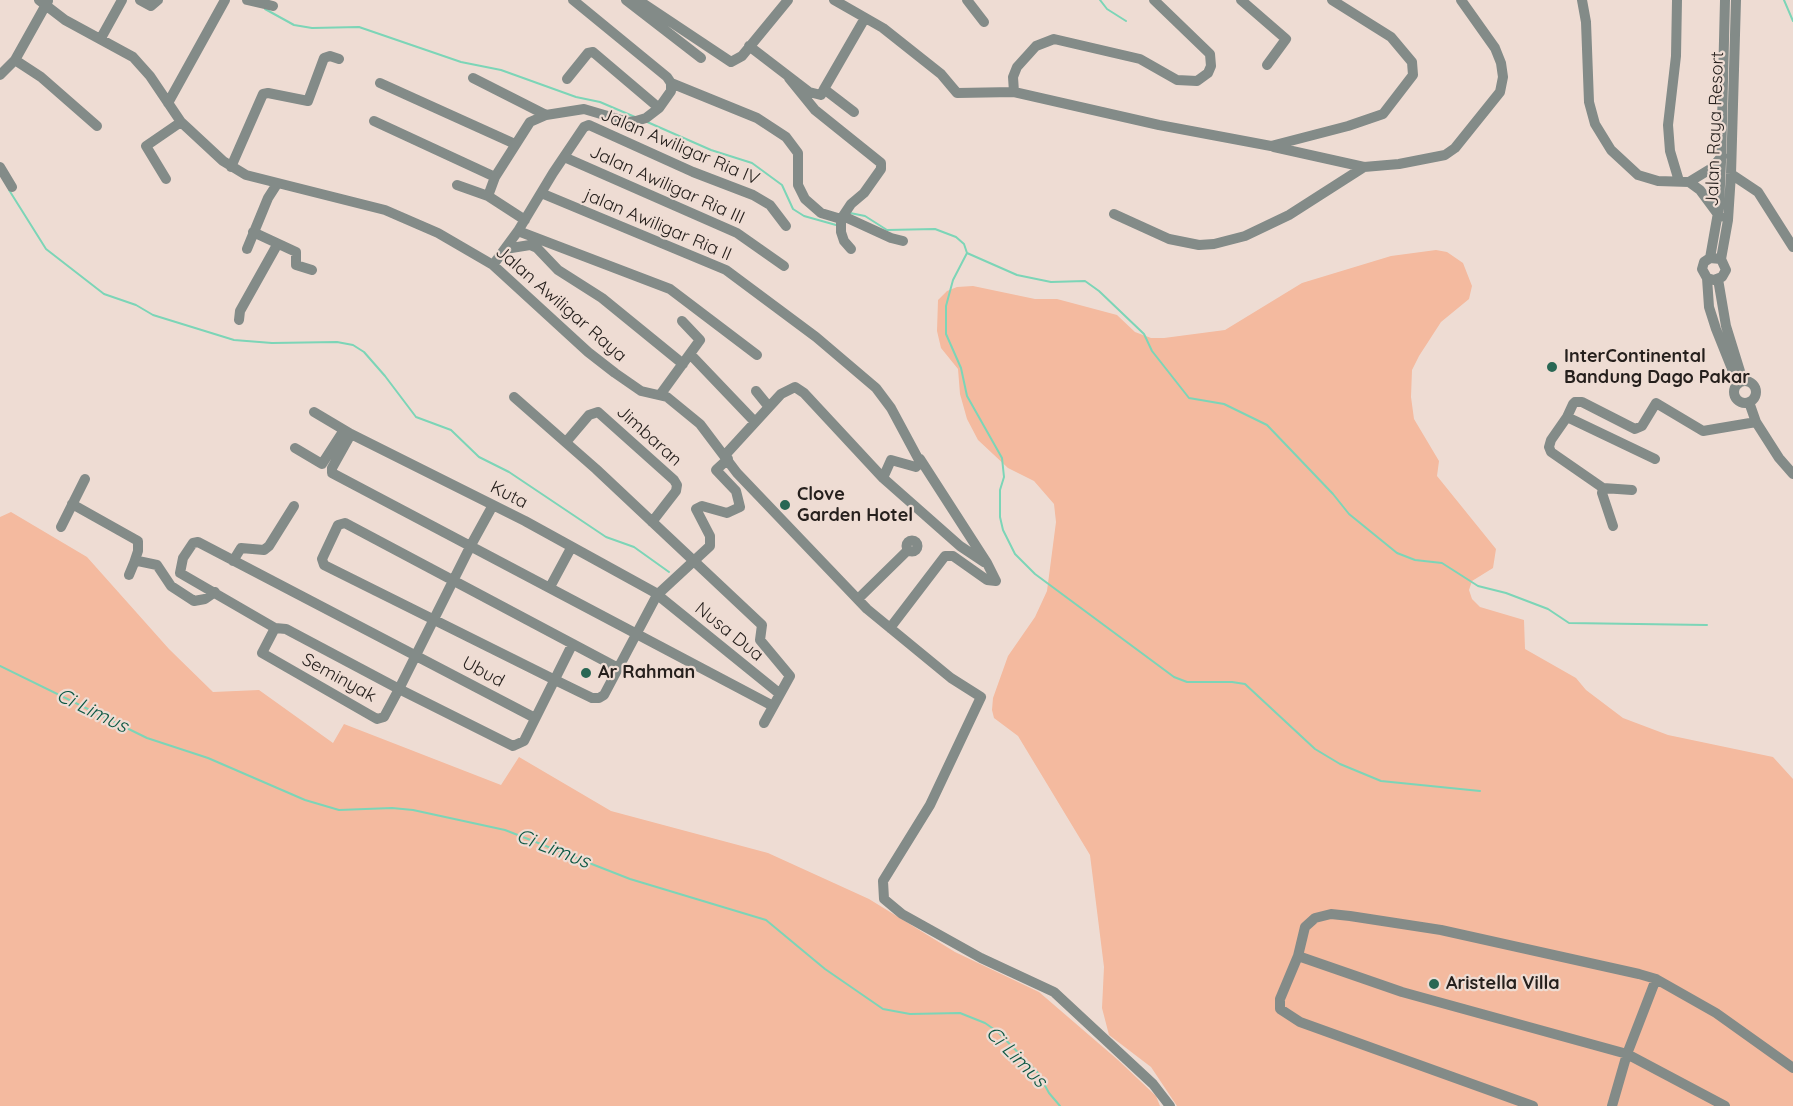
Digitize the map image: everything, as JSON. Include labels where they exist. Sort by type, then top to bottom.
[{"type":"street","points":[[100,38],[122,0]]},
{"type":"street","points":[[140,0],[151,6],[158,0]]},
{"type":"street","points":[[168,104],[225,0]]},
{"type":"street","points":[[247,0],[259,5],[273,6]]},
{"type":"street","points":[[573,0],[671,82],[757,118],[786,137],[798,153],[798,185],[805,199],[821,213],[842,217],[903,241]]},
{"type":"street","points":[[626,0],[701,58]]},
{"type":"street","points":[[638,0],[731,62],[736,61],[788,0]]},
{"type":"street","points":[[834,0],[865,18],[932,67],[957,93],[1014,92],[1159,125],[1271,146],[1364,167],[1399,164],[1445,155],[1463,140],[1500,92],[1503,77],[1495,48],[1461,0]]},
{"type":"street","points":[[967,0],[984,22]]},
{"type":"street","points":[[1014,92],[1013,77],[1017,67],[1036,46],[1054,39],[1140,58],[1177,80],[1197,81],[1211,66],[1210,54],[1154,0]]},
{"type":"street","points":[[1241,0],[1286,39],[1267,65]]},
{"type":"street","points":[[1271,146],[1348,126],[1383,114],[1413,75],[1412,62],[1390,37],[1332,0]]},
{"type":"street","points":[[1582,0],[1586,22],[1589,102],[1595,124],[1611,150],[1638,175],[1658,181],[1684,181],[1712,168],[1722,156]]},
{"type":"street","points":[[1677,0],[1676,56],[1668,125],[1670,151],[1684,181],[1706,197],[1717,216],[1728,220]]},
{"type":"street","points":[[1725,0],[1722,156],[1717,216],[1710,258],[1703,265],[1712,279],[1709,307],[1716,329],[1740,382],[1735,396],[1742,402],[1749,402],[1756,390],[1750,382],[1740,382]]},
{"type":"street","name":"Jalan Raya Resort","points":[[1712,279],[1726,270],[1721,260],[1728,220],[1731,174],[1736,0]]},
{"type":"street","points":[[0,75],[15,60],[45,2]]},
{"type":"street","name":"Jalan Awiligar Raya","points":[[45,2],[64,20],[100,38],[141,65],[181,123],[231,167],[246,175],[277,184],[385,210],[438,233],[493,265],[615,373],[641,391],[660,394],[700,424],[727,456],[737,473],[858,599],[951,678],[981,697],[930,805],[882,881],[884,899],[902,914],[981,958],[1054,992],[1153,1084],[1170,1106]]},
{"type":"street","points":[[749,46],[789,78],[816,95],[821,95],[865,18]]},
{"type":"street","points":[[567,79],[588,53],[592,52],[660,108]]},
{"type":"street","points":[[231,167],[263,94],[308,101],[324,58],[330,56],[339,58]]},
{"type":"street","points":[[15,60],[41,77],[98,126]]},
{"type":"street","points":[[473,78],[546,115]]},
{"type":"street","points":[[789,78],[814,110],[881,163],[881,169],[864,193],[851,204],[842,217],[844,241],[851,249]]},
{"type":"street","points":[[488,196],[495,177],[530,122],[546,115],[588,110],[628,122],[646,118],[660,108],[670,96],[671,82]]},
{"type":"street","points":[[380,83],[514,144]]},
{"type":"street","points":[[824,89],[854,112]]},
{"type":"street","points":[[374,121],[495,177]]},
{"type":"street","points":[[166,179],[147,146],[181,123]]},
{"type":"street","name":"Jalan Awiligar Ria IV","points":[[564,157],[586,126],[592,125],[693,172],[753,195],[770,205],[786,226]]},
{"type":"street","points":[[493,265],[518,231],[564,157]]},
{"type":"street","name":"Jalan Awiligar Ria III","points":[[564,157],[737,233],[784,266]]},
{"type":"street","points":[[0,167],[12,187]]},
{"type":"street","points":[[1114,214],[1169,239],[1199,245],[1214,244],[1245,236],[1289,215],[1364,167]]},
{"type":"street","points":[[1731,174],[1758,192],[1793,247]]},
{"type":"street","points":[[247,249],[277,184]]},
{"type":"street","points":[[457,185],[488,196],[525,220]]},
{"type":"street","name":"jalan Awiligar Ria II","points":[[541,193],[714,263],[850,363],[884,397],[920,459],[987,562]]},
{"type":"street","points":[[518,231],[670,289],[758,355]]},
{"type":"street","points":[[253,232],[296,252],[297,265],[312,270]]},
{"type":"street","points":[[238,320],[240,311],[278,244]]},
{"type":"street","points":[[506,249],[530,245],[537,248],[558,270],[602,298],[686,359],[754,421]]},
{"type":"street","points":[[1710,258],[1721,260]]},
{"type":"street","points":[[660,394],[700,338],[682,321]]},
{"type":"street","points":[[618,668],[345,524],[338,525],[322,559],[324,565],[592,698],[599,698],[604,695],[657,595],[711,542],[697,513],[698,506],[727,513],[740,507],[736,491],[716,470],[754,421],[785,390],[791,387],[798,388],[883,478],[960,546],[987,562],[996,581],[987,580],[953,556],[945,556],[890,628]]},
{"type":"street","points":[[756,391],[769,407]]},
{"type":"street","points":[[514,397],[566,442],[693,562]]},
{"type":"street","points":[[1632,490],[1604,488],[1551,453],[1549,447],[1551,440],[1573,404],[1578,401],[1638,429],[1656,403],[1703,431],[1756,423]]},
{"type":"street","points":[[1749,402],[1756,423],[1779,458],[1793,474]]},
{"type":"street","name":"Kuta","points":[[314,412],[348,432],[493,505],[657,595]]},
{"type":"street","name":"Jimbaran","points":[[566,442],[589,415],[598,412],[674,480],[677,485],[676,491],[652,522]]},
{"type":"street","points":[[1567,417],[1655,459]]},
{"type":"street","points":[[295,448],[322,464],[348,432]]},
{"type":"street","points":[[348,432],[332,468],[332,473],[773,706]]},
{"type":"street","points":[[883,478],[891,460],[916,467],[920,466],[920,459]]},
{"type":"street","points":[[60,527],[85,479]]},
{"type":"street","points":[[1604,488],[1602,493],[1613,526]]},
{"type":"street","points":[[72,504],[138,541],[138,550],[129,575]]},
{"type":"street","points":[[493,505],[399,689],[506,744],[518,746],[524,741],[572,645]]},
{"type":"street","points":[[294,506],[269,546],[264,550],[241,548],[233,561],[416,656]]},
{"type":"street","name":"Seminyak","points":[[233,561],[195,542],[180,565],[180,573],[280,629],[399,689],[384,717],[377,719],[265,656],[262,650],[280,629]]},
{"type":"street","points":[[550,587],[571,548]]},
{"type":"street","points":[[858,599],[908,550]]},
{"type":"street","name":"Nusa Dua","points":[[693,562],[762,625],[760,640],[790,676],[764,723]]},
{"type":"street","points":[[134,563],[157,565],[171,586],[194,601],[205,599],[215,592]]},
{"type":"street","name":"Nusa Dua","points":[[657,595],[780,694]]},
{"type":"street","name":"Ubud","points":[[416,656],[535,718]]},
{"type":"street","points":[[1533,1106],[1300,1022],[1280,1008],[1280,999],[1298,956],[1305,927],[1315,918],[1331,914],[1453,932],[1656,979],[1716,1013],[1793,1068]]},
{"type":"street","points":[[1298,956],[1402,992],[1627,1054],[1725,1106]]},
{"type":"street","points":[[1612,1106],[1627,1054],[1656,979]]},
{"type":"shaded area","points":[[1436,250],[1447,252],[1463,263],[1472,286],[1469,299],[1441,322],[1419,356],[1412,370],[1411,397],[1414,419],[1439,461],[1437,476],[1496,549],[1493,568],[1472,581],[1469,590],[1472,599],[1480,607],[1524,620],[1525,649],[1576,678],[1586,690],[1623,718],[1668,735],[1773,757],[1793,779],[1793,1106],[1177,1106],[1151,1067],[1109,1035],[1102,1008],[1104,967],[1090,855],[1018,736],[994,718],[992,710],[993,698],[1008,656],[1035,617],[1047,591],[1056,522],[1054,504],[1034,481],[1008,468],[978,440],[967,419],[960,394],[958,369],[941,348],[937,331],[938,300],[947,291],[957,287],[973,286],[1035,299],[1057,299],[1117,315],[1135,332],[1151,338],[1164,338],[1225,330],[1302,283],[1391,256]]},
{"type":"shaded area","points":[[11,512],[87,557],[169,649],[213,692],[259,690],[333,743],[344,724],[501,785],[519,757],[611,811],[768,853],[869,899],[955,952],[1039,992],[1118,1060],[1156,1096],[1160,1106],[0,1106],[0,517]]},
{"type":"waterway","points":[[1100,0],[1107,9],[1126,21]]},
{"type":"waterway","points":[[1784,0],[1793,21]]},
{"type":"waterway","points":[[265,9],[294,25],[312,28],[359,27],[461,62],[501,70],[576,97],[600,102],[635,117]]},
{"type":"waterway","points":[[645,121],[711,150],[752,163],[782,185],[793,209],[804,216],[836,225]]},
{"type":"waterway","points":[[9,190],[46,249],[104,294],[136,305],[153,315],[234,340],[272,343],[337,342],[353,345],[364,352],[416,417],[451,430],[479,457],[509,472],[606,537],[634,547],[669,572]]},
{"type":"waterway","points":[[850,213],[865,216],[887,230],[935,229],[956,237],[964,244],[967,253],[953,280],[946,306],[946,334],[961,368],[967,396],[1002,458],[1004,477],[1000,490],[1000,517],[1003,530],[1015,554],[1035,574],[1174,677],[1187,682],[1245,684],[1315,749],[1340,764],[1381,781],[1480,791]]},
{"type":"waterway","points":[[967,253],[1017,275],[1051,282],[1085,281],[1099,291],[1144,334],[1152,351],[1189,398],[1224,404],[1267,425],[1349,514],[1397,553],[1415,560],[1442,563],[1478,586],[1506,593],[1548,609],[1569,623],[1707,625]]},
{"type":"waterway","name":"Ci Limus","points":[[0,666],[147,738],[208,758],[305,800],[339,810],[392,808],[413,810],[505,830],[630,879],[766,920],[825,969],[883,1009],[910,1014],[960,1013],[985,1023],[998,1032],[1038,1073],[1049,1093],[1060,1106]]},
{"type":"place","name":"InterContinental Bandung Dago Pakar","points":[[1552,367]]},
{"type":"place","name":"Clove Garden Hotel","points":[[785,505]]},
{"type":"place","name":"Ar Rahman","points":[[586,673]]},
{"type":"place","name":"Aristella Villa","points":[[1434,984]]}]
